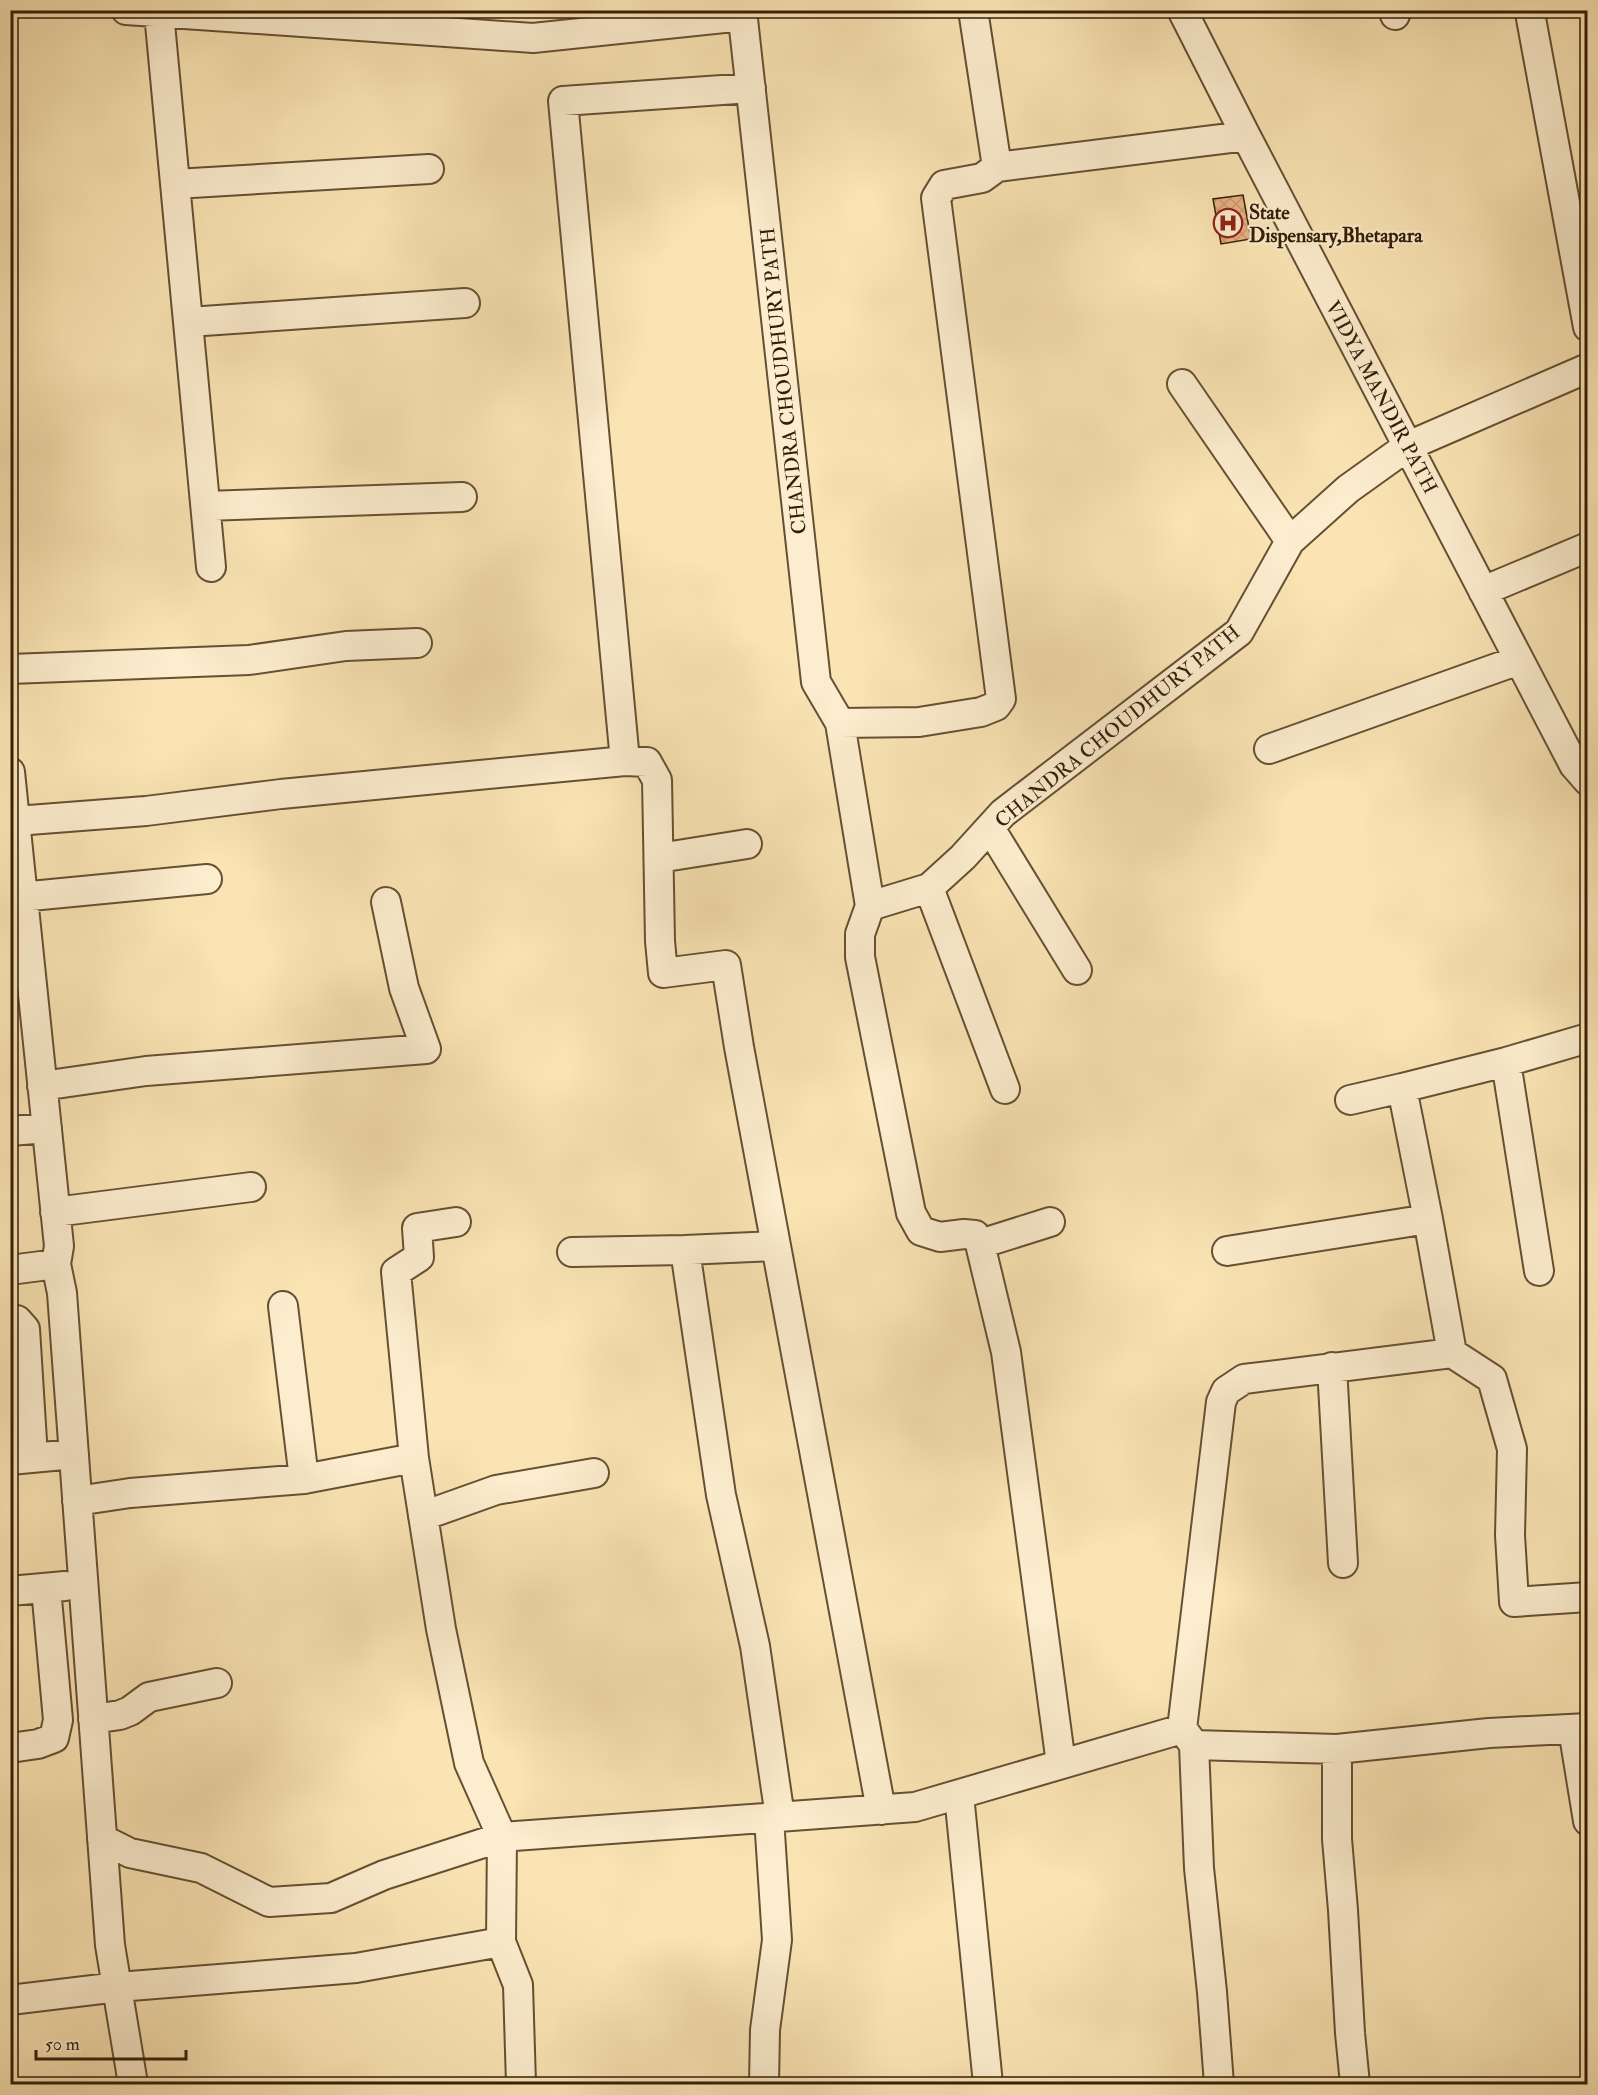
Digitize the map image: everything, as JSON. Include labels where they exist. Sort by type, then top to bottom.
[{"type":"street","points":[[126,10],[533,38],[743,13]]},
{"type":"street","points":[[973,10],[997,167]]},
{"type":"street","name":"VIDYA MANDIR PATH","points":[[1182,10],[1574,765],[1587,781]]},
{"type":"street","points":[[159,13],[212,567]]},
{"type":"street","name":"CHANDRA CHOUDHURY PATH","points":[[743,13],[816,682],[840,723],[870,906],[929,888],[963,858],[1003,813],[1239,632],[1290,541],[1348,489],[1408,446],[1587,368]]},
{"type":"street","points":[[1530,13],[1587,327]]},
{"type":"street","points":[[626,761],[563,101],[752,88]]},
{"type":"street","points":[[840,723],[919,722],[981,712],[996,706],[1001,699],[936,198],[944,185],[982,178],[997,167],[1246,136]]},
{"type":"street","points":[[175,183],[429,169]]},
{"type":"street","points":[[189,322],[465,303]]},
{"type":"street","points":[[1182,384],[1290,541]]},
{"type":"street","points":[[206,506],[462,497]]},
{"type":"street","points":[[1483,591],[1587,547]]},
{"type":"street","points":[[10,669],[249,660],[346,646],[417,643]]},
{"type":"street","points":[[1269,749],[1519,660]]},
{"type":"street","points":[[16,821],[146,811],[281,794],[626,761],[647,762],[657,780],[660,940],[663,973],[726,964],[739,1047],[881,1810]]},
{"type":"street","points":[[10,772],[16,821],[20,965],[42,1086],[59,1246],[56,1264],[62,1293],[110,1945],[133,2085]]},
{"type":"street","points":[[990,828],[1077,970]]},
{"type":"street","points":[[659,858],[747,844]]},
{"type":"street","points":[[17,897],[207,879]]},
{"type":"street","points":[[929,888],[1005,1089]]},
{"type":"street","points":[[42,1086],[158,1070],[426,1049],[404,988],[386,902]]},
{"type":"street","points":[[870,906],[860,934],[860,957],[911,1213],[921,1231],[940,1237],[964,1234],[975,1236],[980,1244],[1006,1352],[1061,1764]]},
{"type":"street","points":[[1350,1100],[1506,1062],[1587,1038]]},
{"type":"street","points":[[1506,1062],[1539,1271]]},
{"type":"street","points":[[1402,1088],[1452,1353]]},
{"type":"street","points":[[10,1131],[47,1128]]},
{"type":"street","points":[[56,1212],[251,1187]]},
{"type":"street","points":[[1227,1251],[1428,1220]]},
{"type":"street","points":[[456,1222],[417,1228],[419,1257],[396,1272],[414,1458],[441,1629],[469,1764],[502,1837],[501,1942],[518,1984],[521,2085]]},
{"type":"street","points":[[980,1244],[1050,1222]]},
{"type":"street","points":[[572,1252],[776,1246]]},
{"type":"street","points":[[685,1250],[721,1495],[754,1646],[774,1818],[777,1940],[765,2030],[764,2085]]},
{"type":"street","points":[[10,1270],[56,1264]]},
{"type":"street","points":[[283,1306],[304,1479]]},
{"type":"street","points":[[10,1319],[17,1320],[25,1329],[22,1459],[74,1454]]},
{"type":"street","points":[[1219,2085],[1188,1737],[1221,1402],[1226,1391],[1244,1379],[1452,1353],[1492,1379],[1512,1449],[1510,1535],[1514,1602],[1587,1597]]},
{"type":"street","points":[[1332,1367],[1343,1563]]},
{"type":"street","points":[[78,1501],[130,1493],[304,1479],[414,1458]]},
{"type":"street","points":[[423,1516],[496,1490],[594,1473]]},
{"type":"street","points":[[10,1591],[84,1584]]},
{"type":"street","points":[[10,1748],[38,1744],[54,1738],[58,1720],[46,1588]]},
{"type":"street","points":[[93,1719],[120,1715],[152,1696],[217,1683]]},
{"type":"street","points":[[102,1839],[130,1853],[201,1868],[268,1902],[331,1898],[384,1875],[502,1837],[915,1807],[1061,1764],[1188,1737],[1337,1749],[1490,1733],[1580,1728],[1587,1821]]},
{"type":"street","points":[[1337,1749],[1337,1839],[1350,2033],[1356,2085]]},
{"type":"street","points":[[959,1795],[988,2085]]},
{"type":"street","points":[[10,2000],[118,1987],[356,1968],[501,1942]]},
{"type":"building","points":[[1243,195],[1251,239],[1221,244],[1213,199]]},
{"type":"place","name":"State Dispensary,Bhetapara","points":[[1228,223]]}]
